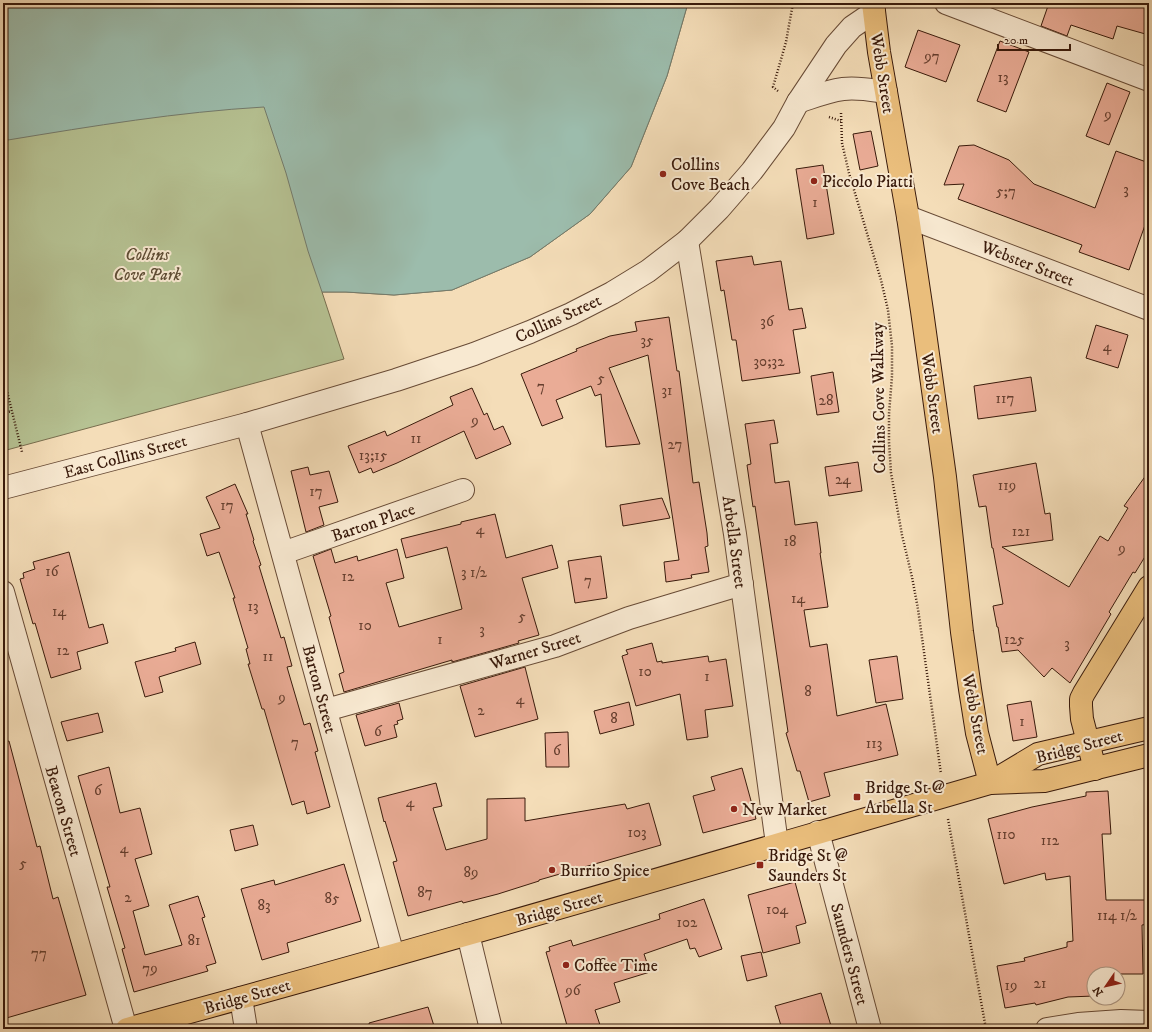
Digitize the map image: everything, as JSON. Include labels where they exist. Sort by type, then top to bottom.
[{"type":"main road","name":"Webb Street","points":[[873,7],[879,52],[908,217],[945,477],[962,632],[977,733],[990,783]]},
{"type":"main road","points":[[1095,769],[1082,719],[1081,699],[1149,587]]},
{"type":"main road","name":"Bridge Street","points":[[990,783],[1038,754],[1149,728]]},
{"type":"main road","name":"Bridge Street","points":[[126,1029],[468,934],[990,783],[1044,781],[1149,755]]},
{"type":"street","points":[[946,3],[1149,80]]},
{"type":"street","name":"Collins Street","points":[[247,424],[396,380],[474,354],[571,314],[612,293],[648,271],[687,241],[752,171],[784,128],[798,102],[836,45],[873,7]]},
{"type":"street","points":[[798,102],[822,93],[843,89],[866,88],[886,92]]},
{"type":"street","name":"Webster Street","points":[[908,217],[1149,309]]},
{"type":"street","name":"Arbella Street","points":[[687,241],[734,527],[777,844]]},
{"type":"street","name":"East Collins Street","points":[[3,488],[247,424]]},
{"type":"street","name":"Barton Street","points":[[247,424],[393,955]]},
{"type":"street","name":"Barton Place","points":[[283,553],[463,490]]},
{"type":"street","name":"Warner Street","points":[[326,710],[555,646],[629,618],[742,584]]},
{"type":"street","name":"Beacon Street","points":[[3,592],[126,1029]]},
{"type":"street","name":"Saunders Street","points":[[818,832],[870,1029]]},
{"type":"street","points":[[468,934],[491,1029]]},
{"type":"street","points":[[241,998],[246,1029]]},
{"type":"street","points":[[1047,1029],[1078,1024],[1121,1020],[1149,1022]]},
{"type":"path","name":"Collins Cove Walkway","points":[[841,121],[842,142],[849,173],[881,280],[888,310],[892,346],[892,376],[889,414],[891,473],[902,535],[918,609],[944,796]]},
{"type":"path","points":[[3,375],[22,452]]},
{"type":"path","points":[[3,413],[12,412]]},
{"type":"path","points":[[948,822],[986,1029]]},
{"type":"green space","name":"Collins Cove Park","points":[[3,3],[688,3],[667,76],[631,167],[590,214],[530,257],[452,290],[394,295],[322,292],[344,359],[3,451]]},
{"type":"shaded area","points":[[3,3],[688,3],[667,76],[631,167],[590,214],[530,257],[452,290],[394,295],[322,292],[308,251],[286,173],[264,107],[200,112],[8,140],[3,139]]},
{"type":"building","points":[[1049,3],[1149,3],[1149,35],[1117,26],[1113,39],[1071,25],[1067,36],[1041,26]]},
{"type":"building","points":[[918,30],[960,45],[946,82],[905,67]]},
{"type":"building","points":[[1000,41],[1029,52],[1006,112],[977,101]]},
{"type":"building","points":[[1107,83],[1130,92],[1109,145],[1086,136]]},
{"type":"building","points":[[871,131],[878,166],[860,170],[853,134]]},
{"type":"building","points":[[974,145],[1009,160],[1034,184],[1095,208],[1116,151],[1149,163],[1149,214],[1129,270],[1079,252],[1082,245],[958,199],[964,184],[944,185],[959,146]]},
{"type":"building","points":[[823,165],[834,234],[807,239],[796,169]]},
{"type":"building","points":[[752,256],[754,265],[781,261],[789,310],[802,308],[806,328],[793,330],[800,373],[742,381],[736,340],[732,340],[724,290],[721,291],[716,261]]},
{"type":"building","points":[[669,317],[677,371],[679,371],[693,483],[699,482],[707,533],[708,546],[705,547],[709,572],[691,575],[692,578],[666,582],[664,562],[679,560],[648,355],[609,368],[640,444],[606,447],[601,394],[595,396],[591,386],[556,400],[563,418],[542,426],[521,374],[577,351],[576,349],[610,336],[637,331],[635,322]]},
{"type":"building","points":[[1096,325],[1128,335],[1118,368],[1086,358]]},
{"type":"building","points":[[833,372],[839,412],[817,415],[811,376]]},
{"type":"building","points":[[1031,377],[1036,411],[978,419],[974,386]]},
{"type":"building","points":[[472,388],[484,415],[487,413],[494,430],[503,426],[511,444],[476,459],[464,431],[373,473],[371,468],[359,473],[348,446],[385,431],[387,436],[453,405],[450,397]]},
{"type":"building","points":[[774,420],[778,443],[770,444],[775,483],[789,481],[795,525],[817,522],[828,607],[804,610],[810,647],[827,644],[837,716],[886,704],[898,755],[824,773],[830,796],[809,802],[800,771],[797,771],[786,733],[788,732],[755,506],[753,507],[747,465],[751,464],[745,424]]},
{"type":"building","points":[[858,462],[862,491],[829,496],[825,467]]},
{"type":"building","points":[[1036,463],[1045,514],[1050,513],[1053,540],[1002,547],[1069,587],[1100,536],[1108,541],[1128,508],[1124,506],[1149,471],[1149,550],[1135,573],[1133,572],[1109,612],[1111,614],[1070,683],[1052,668],[1044,677],[1018,650],[1002,652],[993,606],[1003,604],[992,548],[986,506],[979,507],[973,475]]},
{"type":"building","points":[[308,467],[310,475],[329,471],[338,502],[319,507],[324,525],[306,532],[291,471]]},
{"type":"building","points":[[235,484],[248,514],[246,514],[261,565],[259,566],[281,638],[284,637],[292,666],[287,667],[304,725],[310,723],[318,751],[315,752],[330,807],[307,814],[304,801],[292,805],[264,709],[262,709],[248,664],[250,664],[246,649],[248,648],[233,598],[235,598],[219,552],[207,556],[200,534],[220,528],[206,497]]},
{"type":"building","points":[[662,498],[670,518],[623,526],[620,505]]},
{"type":"building","points":[[495,514],[506,558],[552,545],[558,568],[522,578],[539,635],[518,641],[519,643],[452,662],[452,660],[344,692],[339,674],[344,672],[329,617],[331,616],[313,556],[331,549],[335,563],[357,556],[358,561],[397,549],[404,578],[386,583],[399,627],[462,609],[447,547],[406,558],[401,539]]},
{"type":"building","points":[[69,552],[89,628],[103,624],[108,643],[77,652],[81,669],[51,678],[20,579],[24,578],[23,573],[35,569],[33,562]]},
{"type":"building","points":[[601,556],[607,598],[575,603],[568,561]]},
{"type":"building","points":[[195,642],[201,664],[159,677],[163,692],[145,697],[135,662],[176,651],[175,648]]},
{"type":"building","points":[[652,643],[657,662],[662,661],[662,663],[708,656],[709,662],[726,659],[733,706],[705,710],[708,737],[687,740],[680,694],[636,706],[622,656],[628,654],[626,650]]},
{"type":"building","points":[[897,656],[903,699],[876,703],[869,660]]},
{"type":"building","points":[[525,667],[538,719],[475,737],[460,686]]},
{"type":"building","points":[[1031,701],[1037,737],[1013,741],[1007,705]]},
{"type":"building","points":[[629,702],[634,725],[600,734],[594,711]]},
{"type":"building","points":[[399,703],[403,719],[397,721],[398,724],[394,725],[397,737],[365,746],[356,715]]},
{"type":"building","points":[[98,713],[103,732],[67,741],[61,722]]},
{"type":"building","points":[[568,732],[569,767],[546,767],[545,733]]},
{"type":"building","points":[[9,741],[37,847],[40,846],[53,899],[58,897],[86,995],[3,1019],[3,742]]},
{"type":"building","points":[[109,767],[120,813],[140,808],[152,854],[135,859],[149,906],[133,911],[145,955],[182,945],[169,905],[198,896],[205,917],[202,918],[216,963],[206,966],[208,971],[134,992],[122,949],[125,948],[107,887],[110,887],[78,776]]},
{"type":"building","points":[[742,768],[756,819],[703,833],[693,796],[715,790],[711,777]]},
{"type":"building","points":[[436,783],[442,806],[433,808],[446,850],[487,839],[487,799],[525,798],[525,821],[625,804],[627,809],[649,803],[661,845],[539,880],[498,894],[463,903],[462,901],[408,916],[393,862],[397,861],[378,798]]},
{"type":"building","points":[[1108,791],[1111,834],[1102,834],[1106,900],[1149,900],[1149,924],[1142,925],[1143,974],[1126,974],[1126,966],[1086,966],[1086,996],[1068,997],[1036,1005],[1035,1003],[1005,1008],[997,966],[1025,961],[1024,958],[1067,947],[1067,942],[1073,941],[1070,876],[1046,880],[1045,873],[1004,884],[988,819],[1032,807],[1086,796],[1086,792]]},
{"type":"building","points":[[253,825],[258,845],[235,851],[230,830]]},
{"type":"building","points":[[344,864],[361,921],[287,943],[289,952],[262,960],[241,889],[274,880],[275,885]]},
{"type":"building","points":[[795,882],[806,923],[796,926],[800,943],[763,953],[748,895]]},
{"type":"building","points":[[704,899],[722,949],[699,957],[695,948],[690,949],[687,939],[644,954],[650,972],[614,983],[620,1002],[595,1010],[600,1025],[585,1029],[568,1029],[546,952],[550,951],[549,947],[571,940],[573,946],[660,919],[659,914]]},
{"type":"building","points":[[761,952],[767,976],[747,981],[741,956]]},
{"type":"building","points":[[821,993],[832,1029],[782,1029],[775,1006]]},
{"type":"building","points":[[428,1007],[435,1029],[370,1029],[369,1023]]},
{"type":"place","name":"Collins Cove Beach","points":[[663,174]]},
{"type":"place","name":"Piccolo Piatti","points":[[814,181]]},
{"type":"place","name":"Bridge St @ Arbella St","points":[[857,797]]},
{"type":"place","name":"New Market","points":[[734,809]]},
{"type":"place","name":"Bridge St @ Saunders St","points":[[760,865]]},
{"type":"place","name":"Burrito Spice","points":[[552,870]]},
{"type":"place","name":"Coffee Time","points":[[566,965]]}]
